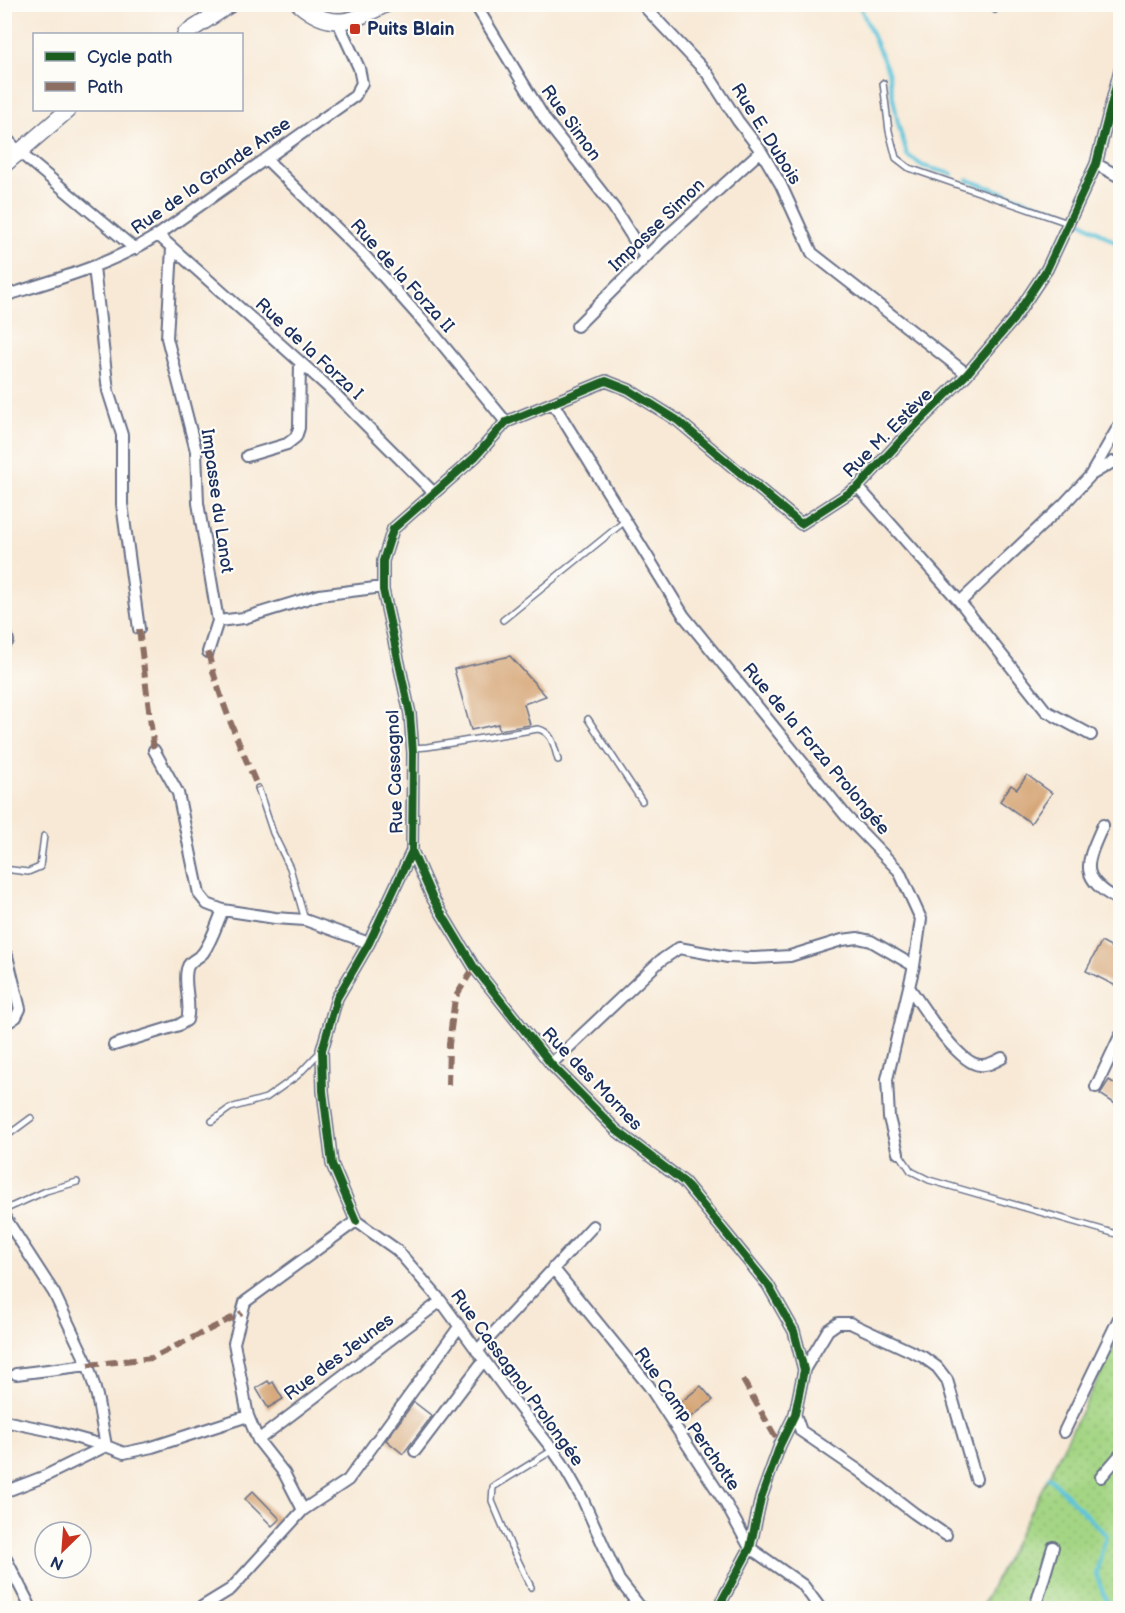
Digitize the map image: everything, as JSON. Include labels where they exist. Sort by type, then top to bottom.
[{"type":"street","points":[[187,33],[231,4]]},
{"type":"street","points":[[299,4],[307,12],[338,22],[359,18],[387,4]]},
{"type":"street","name":"Rue Simon","points":[[475,4],[546,121],[614,208],[645,257]]},
{"type":"street","name":"Rue E. Dubois","points":[[642,4],[707,72],[738,121],[761,151],[781,185],[812,254],[967,374]]},
{"type":"street","name":"Rue de la Grande Anse","points":[[4,296],[94,267],[135,249],[355,96],[362,83],[359,68],[338,22]]},
{"type":"street","name":"Rue M. Estève","points":[[506,422],[606,381],[629,390],[677,420],[801,524],[858,487],[967,374],[1013,320],[1047,269],[1096,164],[1120,70]]},
{"type":"street","points":[[4,165],[67,111]]},
{"type":"street","points":[[4,136],[19,152],[135,249]]},
{"type":"street","name":"Impasse Simon","points":[[577,326],[645,257],[761,151]]},
{"type":"street","name":"Rue de la Forza II","points":[[266,159],[365,256],[429,328],[506,422]]},
{"type":"street","points":[[1096,164],[1120,177]]},
{"type":"street","name":"Rue de la Forza I","points":[[158,235],[327,386],[434,492]]},
{"type":"street","name":"Impasse du Lanot","points":[[172,248],[167,338],[195,451],[198,503],[218,621],[208,652]]},
{"type":"street","points":[[94,267],[108,391],[122,435],[122,504],[139,629]]},
{"type":"street","points":[[247,456],[287,444],[296,437],[299,428],[300,362]]},
{"type":"street","name":"Rue de la Forza Prolongée","points":[[553,403],[684,616],[846,816],[899,871],[921,919],[914,966],[887,1078],[889,1118],[898,1153]]},
{"type":"street","name":"Rue Cassagnol","points":[[356,1221],[332,1164],[323,1091],[321,1050],[337,998],[369,943],[412,851],[413,748],[410,714],[383,587],[383,561],[393,529],[475,456],[506,422]]},
{"type":"street","points":[[960,602],[1064,504],[1090,476],[1120,424]]},
{"type":"street","points":[[1090,476],[1113,462],[1120,462]]},
{"type":"street","points":[[858,487],[960,602],[1046,711],[1091,735]]},
{"type":"street","points":[[218,621],[244,618],[319,595],[383,587]]},
{"type":"street","points":[[4,625],[8,641]]},
{"type":"street","points":[[154,750],[178,793],[199,894],[207,904],[222,910],[305,920],[369,943]]},
{"type":"street","points":[[1103,825],[1089,857],[1089,872],[1094,884],[1120,901]]},
{"type":"street","name":"Rue des Mornes","points":[[412,851],[433,899],[474,967],[551,1064],[616,1130],[684,1182],[768,1285],[794,1331],[804,1370],[795,1414],[780,1444],[761,1498],[750,1548],[718,1608]]},
{"type":"street","points":[[114,1045],[179,1025],[187,1020],[189,1011],[187,968],[189,963],[205,951],[222,910]]},
{"type":"street","points":[[551,1064],[660,961],[679,948],[728,957],[790,956],[842,940],[858,938],[871,941],[914,966]]},
{"type":"street","points":[[4,1025],[16,1017],[20,1009],[7,956]]},
{"type":"street","points":[[909,987],[950,1044],[965,1059],[977,1065],[988,1065],[1002,1058]]},
{"type":"street","points":[[1096,1087],[1120,1036]]},
{"type":"street","points":[[4,1216],[54,1293],[88,1365],[97,1396],[106,1446]]},
{"type":"street","points":[[303,1510],[284,1473],[258,1440],[248,1416],[234,1343],[244,1302],[356,1221]]},
{"type":"street","name":"Rue Cassagnol Prolongée","points":[[356,1221],[396,1250],[441,1301],[553,1450],[583,1500],[619,1580],[641,1608]]},
{"type":"street","points":[[477,1351],[593,1226]]},
{"type":"street","name":"Rue Camp Perchotte","points":[[554,1268],[649,1386],[726,1504],[750,1548],[803,1585],[820,1608]]},
{"type":"street","name":"Rue des Jeunes","points":[[258,1440],[441,1301]]},
{"type":"street","points":[[1064,1432],[1120,1316]]},
{"type":"street","points":[[804,1370],[828,1330],[838,1323],[850,1323],[923,1357],[937,1367],[947,1380],[976,1479]]},
{"type":"street","points":[[201,1608],[231,1589],[303,1510],[348,1480],[459,1327]]},
{"type":"street","points":[[415,1451],[484,1360]]},
{"type":"street","points":[[16,1374],[88,1365]]},
{"type":"street","points":[[795,1414],[801,1431],[946,1534]]},
{"type":"street","points":[[4,1421],[52,1431],[124,1453],[152,1447],[248,1416]]},
{"type":"street","points":[[4,1492],[43,1477],[106,1446]]},
{"type":"street","points":[[1101,1477],[1120,1455]]},
{"type":"street","points":[[1036,1608],[1053,1547]]},
{"type":"street","points":[[4,1555],[31,1608]]},
{"type":"lane","points":[[995,10],[1001,4]]},
{"type":"lane","points":[[883,83],[889,131],[896,158],[909,168],[1069,223]]},
{"type":"lane","points":[[503,620],[626,521]]},
{"type":"lane","points":[[588,719],[642,801]]},
{"type":"lane","points":[[413,748],[538,729],[546,730],[551,736],[558,760]]},
{"type":"lane","points":[[258,788],[273,833],[290,868],[305,920]]},
{"type":"lane","points":[[4,869],[28,872],[39,867],[44,836]]},
{"type":"lane","points":[[212,1121],[230,1108],[266,1098],[297,1076],[321,1050]]},
{"type":"lane","points":[[4,1138],[31,1118]]},
{"type":"lane","points":[[898,1153],[911,1171],[929,1180],[1120,1235]]},
{"type":"lane","points":[[4,1210],[46,1191],[77,1182]]},
{"type":"lane","points":[[531,1587],[492,1501],[493,1487],[553,1450]]},
{"type":"green space","points":[[1120,1336],[1120,1608],[981,1608]]},
{"type":"building","points":[[510,656],[546,696],[524,704],[530,725],[499,730],[498,724],[471,730],[454,669]]},
{"type":"building","points":[[1027,775],[1052,793],[1031,823],[1000,801],[1011,785],[1017,789]]},
{"type":"building","points":[[1101,942],[1120,952],[1120,988],[1086,971]]},
{"type":"building","points":[[1109,1080],[1120,1087],[1120,1107],[1100,1094]]},
{"type":"building","points":[[268,1381],[270,1384],[273,1382],[283,1399],[268,1408],[256,1388]]},
{"type":"building","points":[[701,1386],[713,1400],[689,1419],[677,1405]]},
{"type":"building","points":[[414,1402],[432,1416],[403,1454],[386,1440]]},
{"type":"building","points":[[253,1491],[280,1519],[272,1526],[245,1499]]},
{"type":"waterway","points":[[859,4],[888,71],[907,155],[923,166],[952,174]]},
{"type":"waterway","points":[[968,180],[1064,213]]},
{"type":"waterway","points":[[1079,220],[1120,245]]},
{"type":"waterway","points":[[1049,1477],[1106,1535],[1096,1574],[1107,1603],[1120,1608]]},
{"type":"marked path","points":[[139,629],[154,750]]},
{"type":"marked path","points":[[208,652],[224,704],[258,788]]},
{"type":"marked path","points":[[448,1085],[449,1044],[455,998],[474,967]]},
{"type":"marked path","points":[[88,1365],[152,1358],[242,1313]]},
{"type":"marked path","points":[[743,1380],[780,1445]]},
{"type":"cycle path","points":[[356,1221],[332,1164],[323,1091],[322,1050],[337,998],[369,943],[412,851],[413,753],[410,714],[383,590],[383,561],[393,529],[475,457],[506,422],[606,381],[629,390],[677,420],[801,524],[858,487],[967,374],[1013,320],[1047,269],[1096,164],[1120,70]]},
{"type":"cycle path","points":[[412,851],[433,899],[474,967],[551,1064],[616,1130],[684,1182],[768,1285],[794,1331],[804,1370],[795,1414],[780,1445],[761,1498],[750,1548],[718,1608]]},
{"type":"place","name":"Puits Blain","points":[[355,29]]}]
